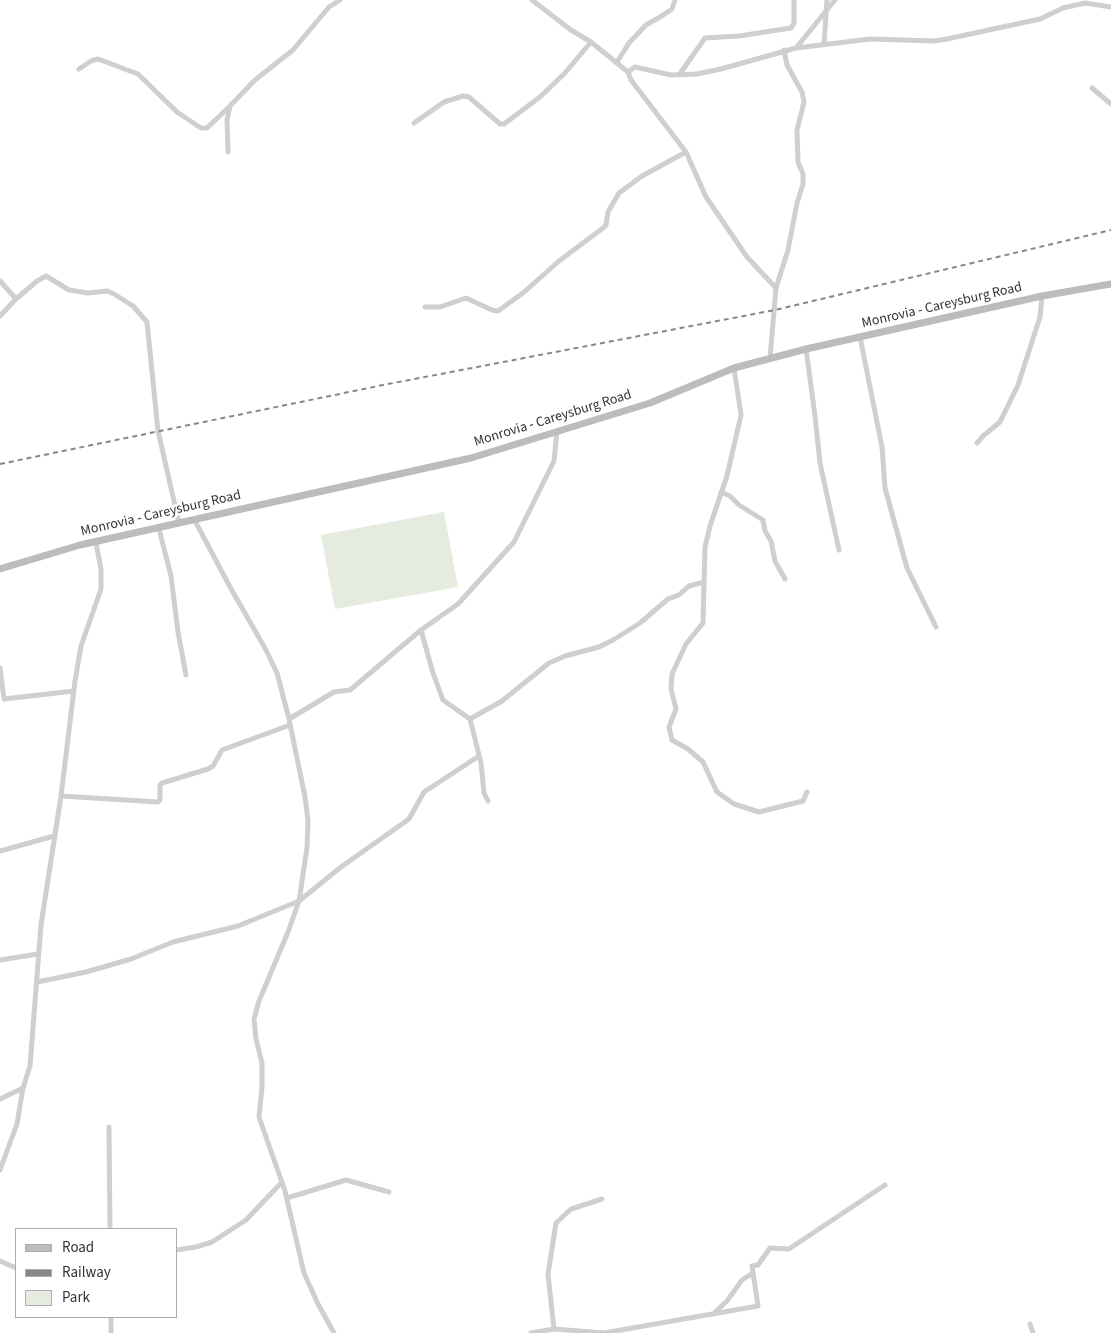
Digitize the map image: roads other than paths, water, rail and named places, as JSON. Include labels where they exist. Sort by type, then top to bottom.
[{"type":"main road","name":"Monrovia - Careysburg Road","points":[[0,569],[61,550],[471,458],[650,403],[734,368],[770,358],[1042,296],[1111,284]]},
{"type":"street","points":[[79,69],[98,59],[138,74],[177,112],[193,124],[203,129],[207,128],[255,80],[293,50],[330,8],[340,0]]},
{"type":"street","points":[[532,0],[571,30],[591,42],[628,72],[631,80],[686,152],[706,197],[747,257],[776,288]]},
{"type":"street","points":[[617,62],[629,43],[646,25],[672,8],[675,0]]},
{"type":"street","points":[[679,75],[705,38],[739,36],[791,28],[794,23],[794,0]]},
{"type":"street","points":[[824,44],[827,0]]},
{"type":"street","points":[[796,48],[835,0]]},
{"type":"street","points":[[628,72],[635,67],[679,75],[697,74],[721,70],[796,48],[870,39],[934,41],[1040,19],[1063,8],[1085,3],[1111,7]]},
{"type":"street","points":[[414,123],[444,102],[463,96],[469,97],[495,121],[504,124],[540,97],[565,73],[591,42]]},
{"type":"street","points":[[770,358],[776,288],[788,250],[803,184],[798,162],[797,130],[804,102],[802,92],[787,66],[784,50]]},
{"type":"street","points":[[1092,88],[1111,104]]},
{"type":"street","points":[[228,152],[227,120],[230,106]]},
{"type":"street","points":[[425,307],[440,307],[466,298],[498,311],[522,293],[558,261],[603,228],[606,224],[608,212],[619,193],[642,176],[686,152]]},
{"type":"street","points":[[0,316],[16,299],[46,276],[69,290],[88,294],[107,291],[114,294],[133,306],[147,322],[158,431],[179,523]]},
{"type":"street","points":[[0,281],[16,299]]},
{"type":"street","points":[[977,444],[982,436],[1000,422],[1018,385],[1040,317],[1042,296]]},
{"type":"street","points":[[860,337],[882,447],[885,488],[907,568],[936,627]]},
{"type":"street","points":[[806,349],[820,463],[839,550]]},
{"type":"street","points":[[734,368],[741,415],[732,454],[705,547],[703,623],[686,644],[672,674],[671,689],[676,709],[669,728],[672,740],[688,749],[703,762],[717,792],[734,804],[759,812],[803,800],[807,792]]},
{"type":"street","points":[[289,719],[334,692],[350,690],[421,630],[458,604],[514,542],[554,462],[557,432]]},
{"type":"street","points":[[721,492],[730,496],[739,505],[764,520],[775,561],[785,579]]},
{"type":"street","points":[[194,519],[277,673],[289,719],[308,821],[308,848],[299,901],[259,1000],[254,1020],[256,1039],[262,1063],[259,1116],[287,1198],[304,1273],[334,1333]]},
{"type":"street","points":[[159,529],[171,576],[186,675]]},
{"type":"street","points":[[0,1170],[17,1124],[23,1088],[30,1066],[38,954],[74,691],[81,646],[101,588],[101,569],[96,542]]},
{"type":"street","points":[[470,719],[502,701],[550,663],[613,640],[640,623],[689,586],[704,582]]},
{"type":"street","points":[[421,630],[443,700],[470,719],[482,763],[484,793],[488,801]]},
{"type":"street","points":[[0,668],[4,699],[74,691]]},
{"type":"street","points":[[61,796],[158,802],[160,800],[160,785],[162,783],[208,769],[222,750],[290,725]]},
{"type":"street","points":[[37,982],[86,972],[131,959],[173,942],[238,926],[299,901],[341,867],[409,819],[424,792],[479,756]]},
{"type":"street","points":[[0,851],[54,836]]},
{"type":"street","points":[[0,960],[38,954]]},
{"type":"street","points":[[0,1099],[23,1088]]},
{"type":"street","points":[[109,1127],[110,1228]]},
{"type":"street","points":[[287,1198],[346,1180],[389,1192]]},
{"type":"street","points":[[178,1250],[196,1248],[212,1242],[246,1220],[282,1182]]},
{"type":"street","points":[[531,1333],[554,1329],[604,1332],[758,1306],[752,1266],[758,1265],[770,1248],[789,1249],[885,1185]]},
{"type":"street","points":[[554,1329],[548,1274],[556,1223],[571,1209],[602,1199]]},
{"type":"street","points":[[0,1261],[15,1268]]},
{"type":"street","points":[[712,1315],[742,1280],[753,1273]]},
{"type":"street","points":[[111,1318],[111,1333]]},
{"type":"street","points":[[1030,1324],[1033,1333]]},
{"type":"railway","points":[[0,464],[383,385],[775,310],[1111,230]]}]
